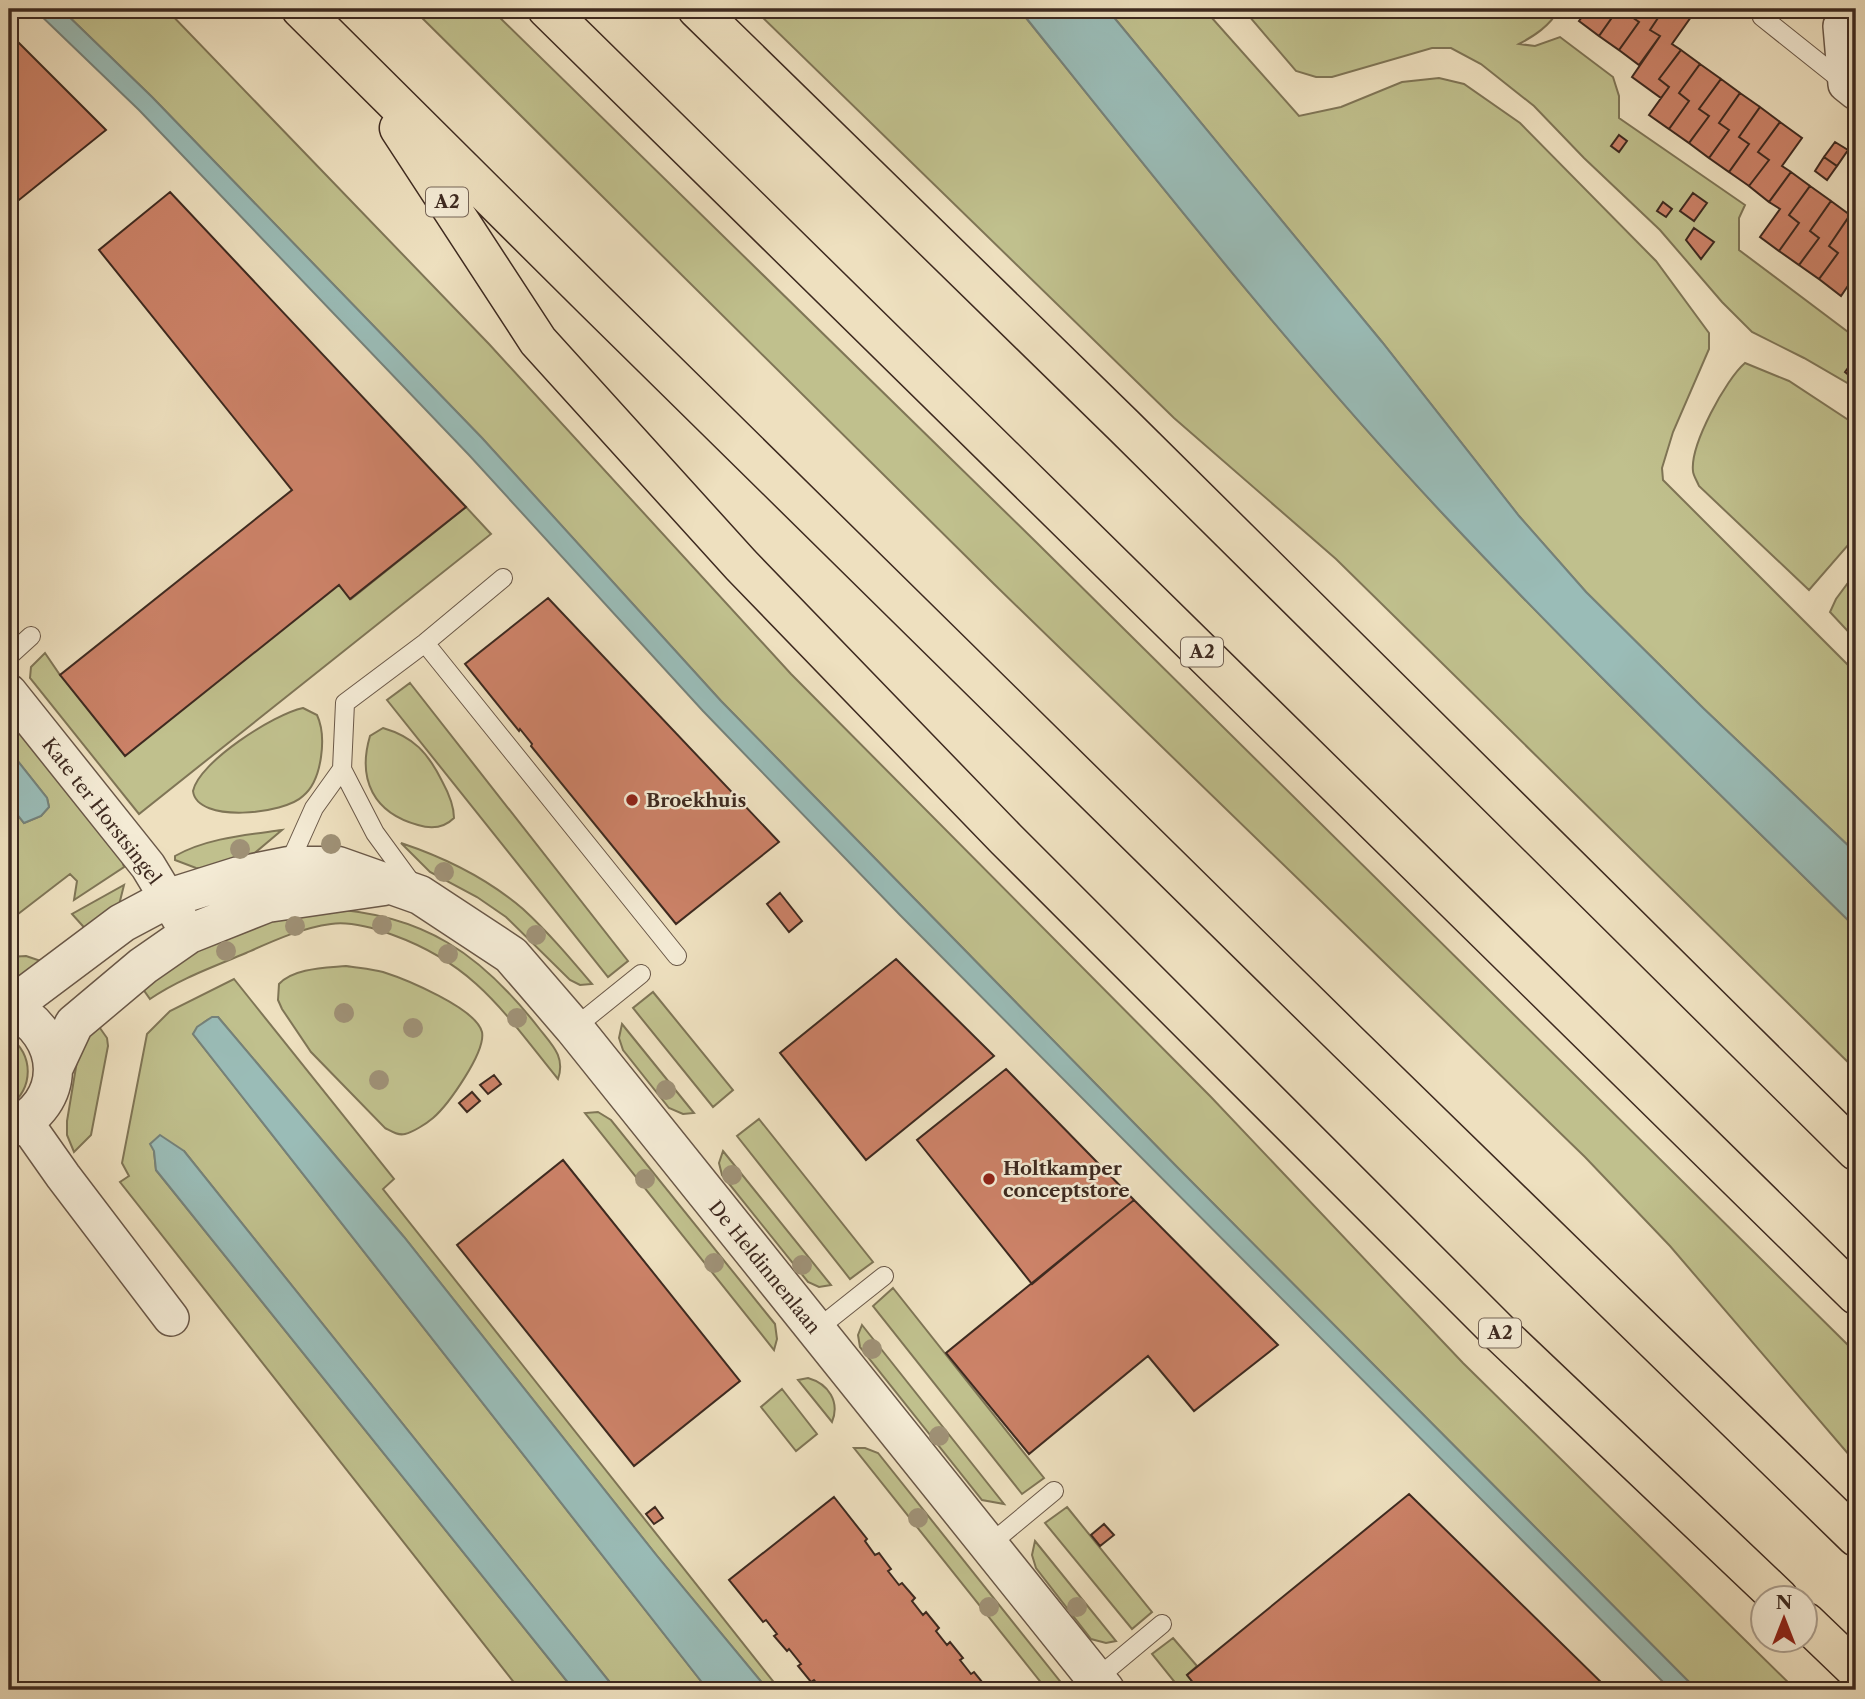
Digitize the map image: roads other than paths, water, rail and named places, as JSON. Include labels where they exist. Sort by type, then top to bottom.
[{"type":"highway","name":"A2","points":[[301,9],[702,407],[1856,1537]]},
{"type":"highway","name":"A2","points":[[547,9],[1856,1295]]},
{"type":"highway","points":[[697,9],[1125,426],[1856,1151]]},
{"type":"highway","name":"A2","points":[[356,62],[538,341],[741,565],[1006,839],[1502,1335],[1764,1584]]},
{"type":"highway","points":[[1820,1636],[1856,1670]]},
{"type":"street","points":[[1851,88],[1841,26],[1853,9]]},
{"type":"street","name":"Kate ter Horstsingel","points":[[9,692],[148,866],[189,934]]},
{"type":"street","name":"De Heldinnenlaan","points":[[9,1007],[122,923],[169,898],[239,876],[288,866],[338,866],[405,890],[511,955],[574,1028],[1101,1685]]},
{"type":"street","points":[[53,1069],[74,1024],[143,966],[189,934],[267,903],[405,890]]},
{"type":"street","points":[[9,1007],[28,1017],[41,1031],[50,1049],[53,1069],[50,1090],[40,1108],[17,1125],[63,1176],[171,1318]]},
{"type":"lane","points":[[1764,9],[1762,17],[1851,88]]},
{"type":"lane","points":[[405,890],[342,769],[345,703],[425,643],[503,578]]},
{"type":"lane","points":[[9,656],[31,636]]},
{"type":"lane","points":[[425,643],[677,956]]},
{"type":"lane","points":[[288,866],[314,808],[342,769]]},
{"type":"lane","points":[[574,1028],[641,974]]},
{"type":"lane","points":[[816,1330],[884,1276]]},
{"type":"lane","points":[[989,1545],[1054,1491]]},
{"type":"lane","points":[[1101,1685],[1162,1625]]},
{"type":"water","points":[[34,9],[61,9],[152,97],[482,438],[721,701],[1177,1167],[1697,1690],[1671,1690],[900,915],[703,711],[469,455],[139,110]]},
{"type":"water","points":[[1019,9],[1107,9],[1382,342],[1519,516],[1586,592],[1856,853],[1856,928],[1546,621],[1389,455],[1227,267]]},
{"type":"water","points":[[9,750],[47,798],[49,807],[41,816],[24,823],[9,804]]},
{"type":"water","points":[[212,1017],[218,1017],[404,1237],[657,1556],[768,1690],[708,1690],[193,1034],[197,1027]]},
{"type":"water","points":[[160,1135],[184,1151],[616,1690],[574,1690],[156,1170],[154,1151],[150,1144]]},
{"type":"place","name":"Broekhuis","points":[[632,800]]},
{"type":"place","name":"Holtkamper conceptstore","points":[[989,1179]]}]
